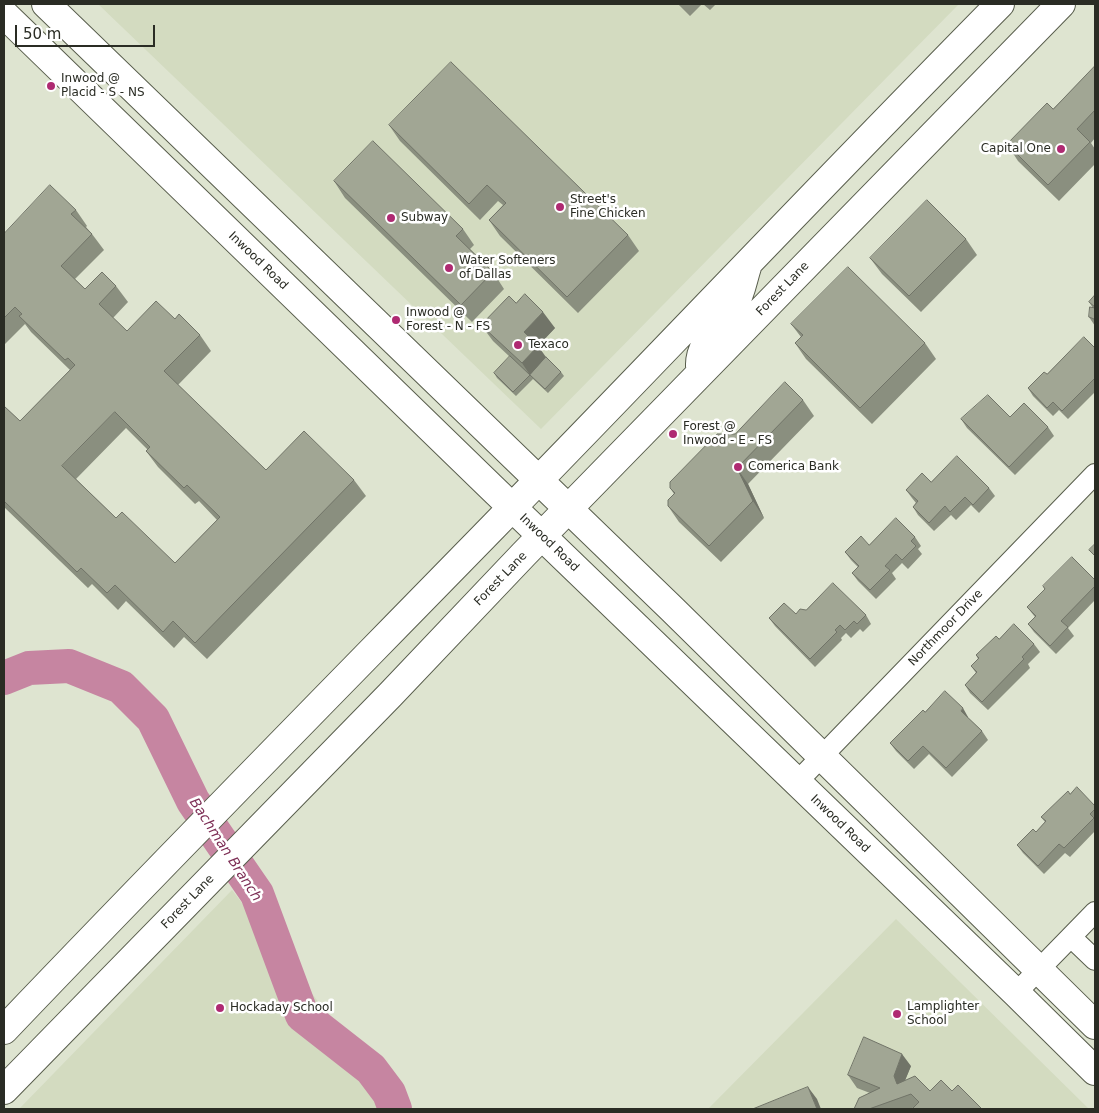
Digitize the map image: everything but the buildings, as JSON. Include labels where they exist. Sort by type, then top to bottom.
[{"type":"main road","points":[[46,4],[569,509],[1095,1025]]},
{"type":"main road","points":[[4,1030],[156,871],[512,508],[749,261],[1000,4]]},
{"type":"main road","name":"Forest Lane","points":[[4,1090],[1061,4]]},
{"type":"main road","name":"Inwood Road","points":[[4,14],[1095,1071]]},
{"type":"main road","points":[[111,118],[136,91]]},
{"type":"main road","points":[[816,192],[848,222]]},
{"type":"main road","points":[[700,374],[700,356],[735,304],[749,261]]},
{"type":"main road","points":[[338,339],[364,312]]},
{"type":"street","name":"Northmoor Drive","points":[[797,782],[1095,474]]},
{"type":"street","points":[[1016,993],[1095,912]]},
{"type":"street","points":[[1071,936],[1095,960]]},
{"type":"shaded area","points":[[98,4],[959,4],[541,429]]},
{"type":"shaded area","name":"Hockaday School","points":[[232,890],[337,1026],[364,1067],[383,1109],[19,1109]]},
{"type":"shaded area","name":"Lamplighter School","points":[[896,919],[1089,1109],[708,1109]]},
{"type":"waterway","name":"Bachman Branch","points":[[4,678],[29,668],[69,666],[121,687],[153,719],[193,801],[257,894],[302,1015],[371,1069],[389,1093],[395,1109]]},
{"type":"place","name":"Inwood @ Placid - S - NS","points":[[51,86]]},
{"type":"place","name":"Capital One","points":[[1061,149]]},
{"type":"place","name":"Street's Fine Chicken","points":[[560,207]]},
{"type":"place","name":"Subway","points":[[391,218]]},
{"type":"place","name":"Water Softeners of Dallas","points":[[449,268]]},
{"type":"place","name":"Inwood @ Forest - N - FS","points":[[396,320]]},
{"type":"place","name":"Texaco","points":[[518,345]]},
{"type":"place","name":"Forest @ Inwood - E - FS","points":[[673,434]]},
{"type":"place","name":"Comerica Bank","points":[[738,467]]},
{"type":"place","name":"Hockaday School","points":[[220,1008]]},
{"type":"place","name":"Lamplighter School","points":[[897,1014]]}]
